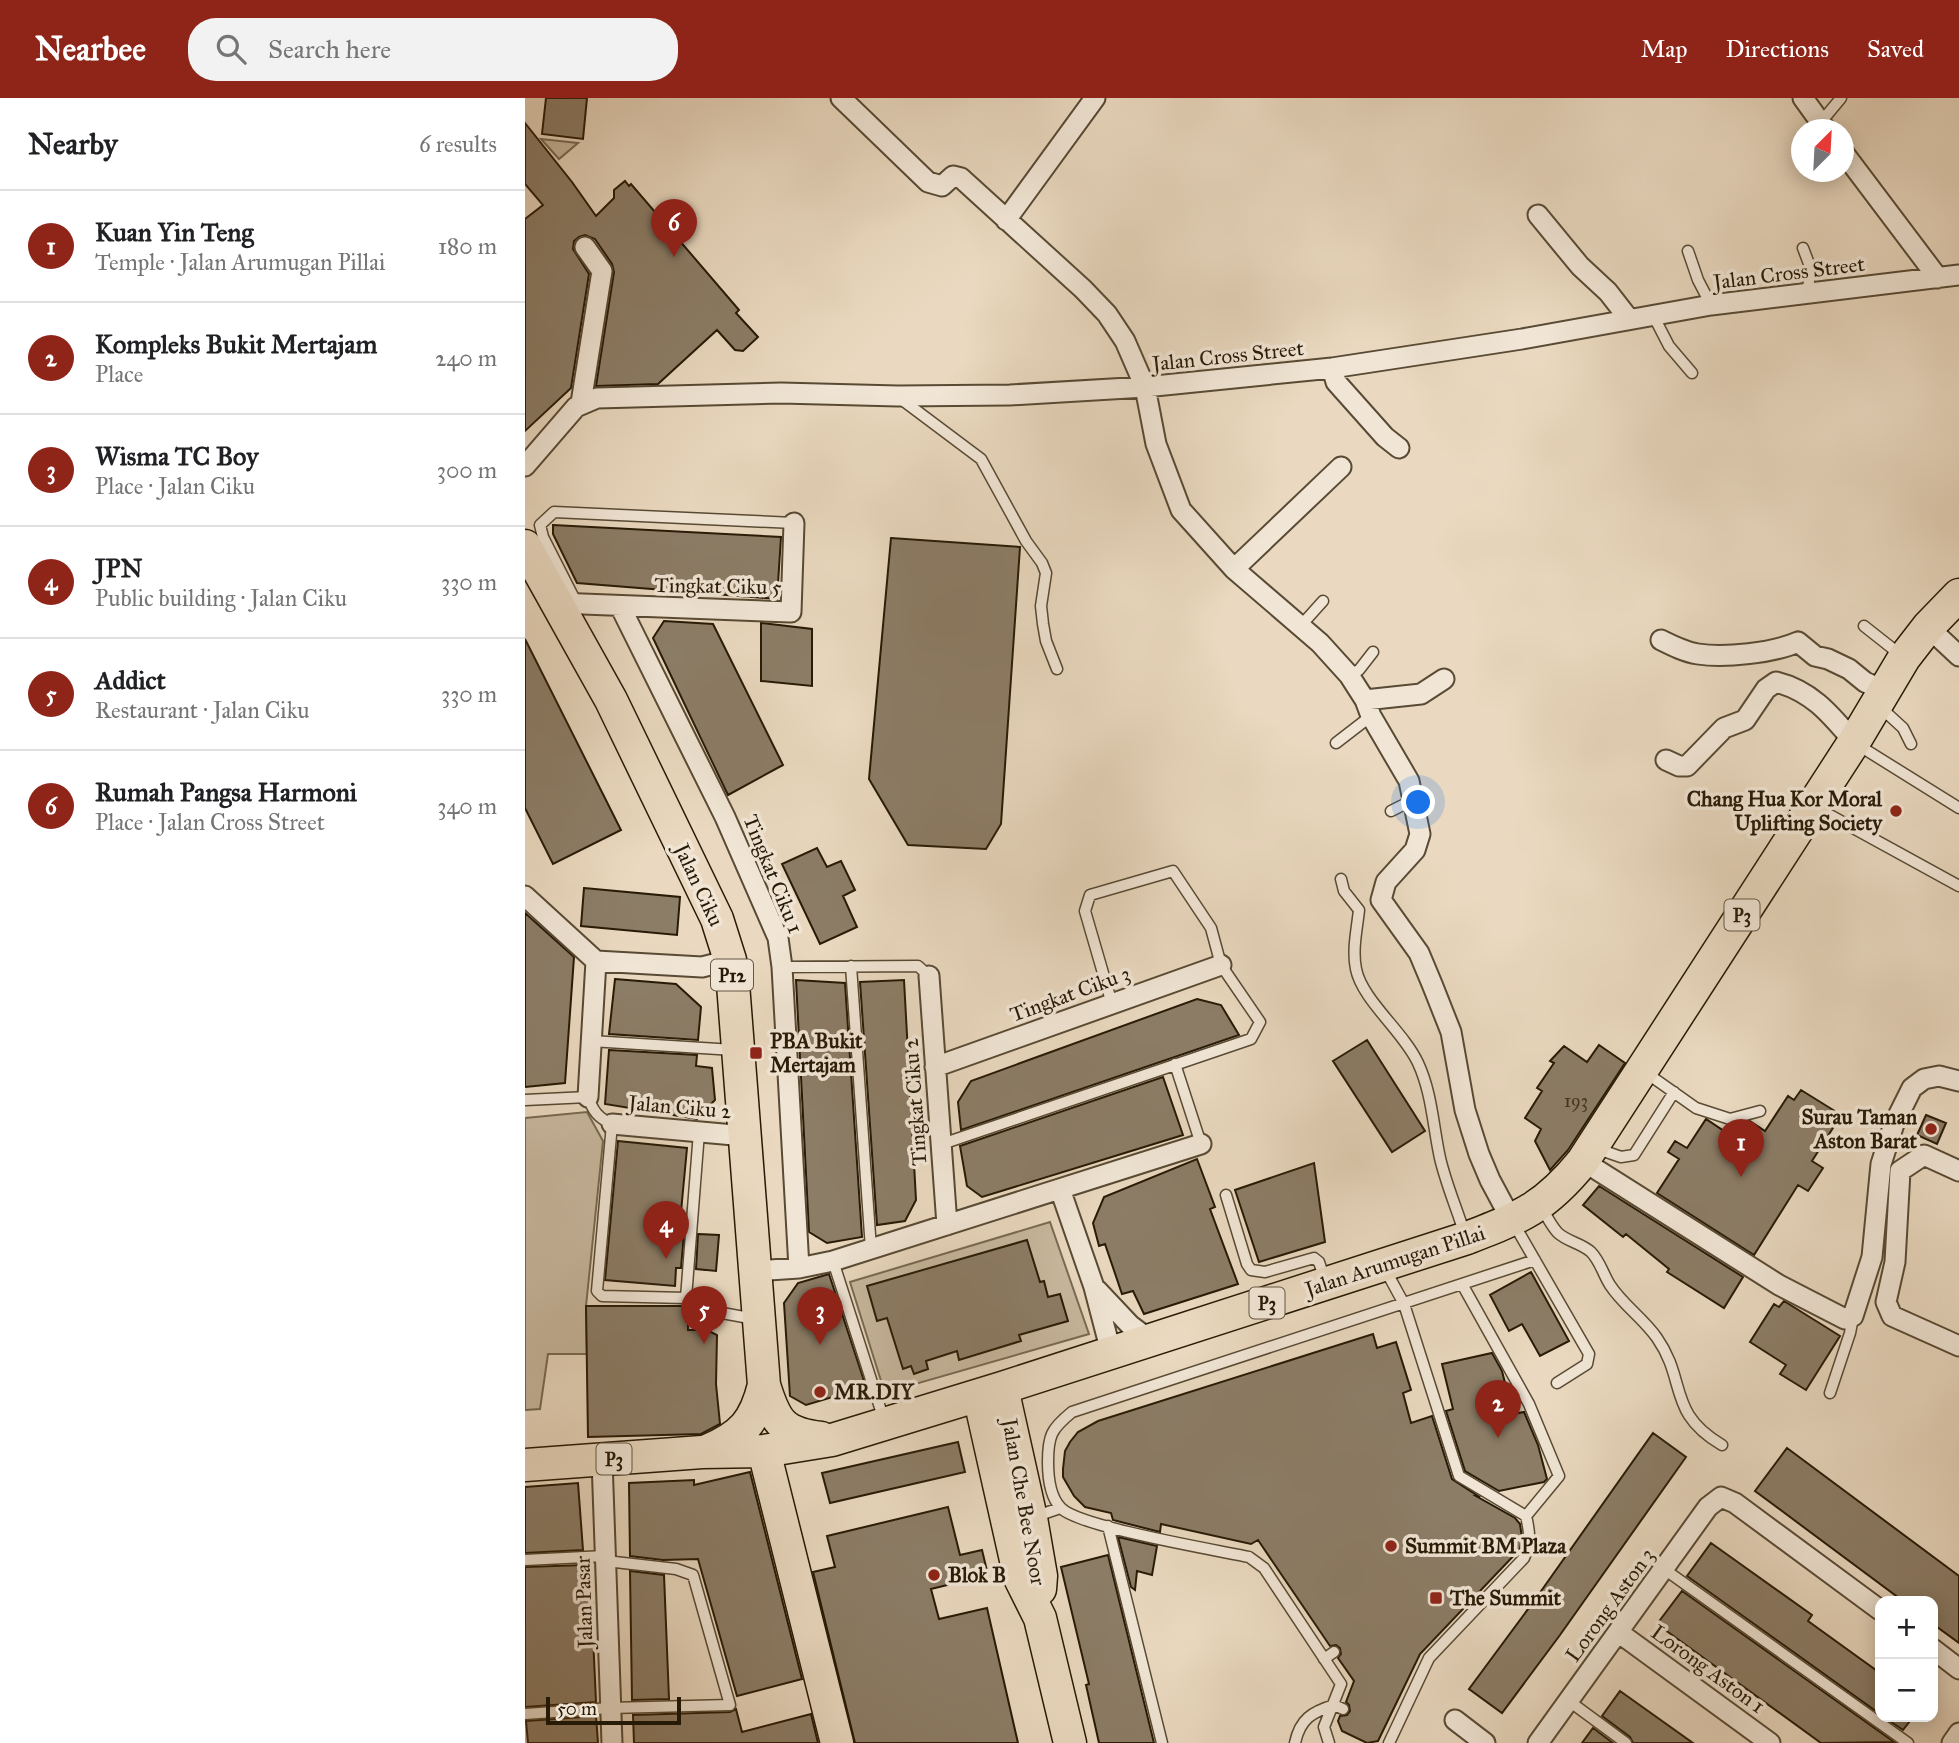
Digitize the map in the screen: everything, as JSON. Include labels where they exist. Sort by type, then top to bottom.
[{"type":"main road","name":"Jalan Ciku","points":[[525,546],[567,604],[717,919],[730,960],[764,1385]]},
{"type":"main road","name":"Jalan Arumugan Pillai","points":[[525,1465],[702,1452],[764,1451],[832,1440],[1467,1238],[1512,1221],[1539,1206],[1565,1183],[1588,1154],[1854,742],[1904,657],[1959,595]]},
{"type":"main road","points":[[764,1385],[770,1405],[782,1426],[803,1437],[832,1440]]},
{"type":"main road","points":[[702,1452],[730,1440],[747,1425],[759,1403],[764,1385]]},
{"type":"main road","name":"Jalan Che Bee Noor","points":[[990,1391],[1031,1518],[1041,1576],[1040,1618]]},
{"type":"main road","name":"Jalan Che Bee Noor","points":[[990,1391],[1020,1578],[1040,1618],[1070,1743]]},
{"type":"main road","points":[[764,1451],[837,1743]]},
{"type":"street","points":[[841,98],[928,182],[942,186],[953,176],[961,178],[1040,248],[1107,314],[1125,341],[1146,387],[1156,443],[1181,510],[1234,569],[1320,643],[1349,675],[1409,781],[1420,834],[1415,850],[1386,882],[1381,900],[1419,953],[1432,984],[1451,1032],[1465,1110],[1479,1154],[1512,1221]]},
{"type":"street","points":[[1006,220],[1095,98]]},
{"type":"street","points":[[1803,98],[1819,119]]},
{"type":"street","points":[[1854,167],[1938,278]]},
{"type":"street","points":[[1538,215],[1629,319]]},
{"type":"street","points":[[525,466],[560,424],[582,403],[602,271],[585,247]]},
{"type":"street","name":"Jalan Cross Street","points":[[582,403],[597,398],[728,394],[1010,395],[1146,387],[1332,368],[1522,339],[1711,305],[1959,275]]},
{"type":"street","points":[[1332,368],[1336,382],[1385,437],[1399,448]]},
{"type":"street","points":[[1234,569],[1341,467]]},
{"type":"street","name":"Tingkat Ciku 5","points":[[567,604],[791,612],[794,523]]},
{"type":"street","name":"Tingkat Ciku 1","points":[[619,606],[725,817],[778,938],[782,967],[799,1268]]},
{"type":"street","points":[[1928,627],[1959,656]]},
{"type":"street","points":[[1661,640],[1697,653],[1719,654],[1758,651],[1798,642],[1815,656],[1828,659],[1849,670],[1880,697]]},
{"type":"street","points":[[1368,708],[1421,694],[1444,679]]},
{"type":"street","points":[[1666,760],[1679,766],[1687,766],[1724,728],[1745,720],[1766,689],[1776,682],[1805,692],[1820,704],[1854,742]]},
{"type":"street","points":[[525,895],[596,961],[702,967],[730,960]]},
{"type":"street","points":[[588,1097],[596,961]]},
{"type":"street","name":"Tingkat Ciku 3","points":[[935,1067],[1221,965]]},
{"type":"street","name":"Tingkat Ciku 2","points":[[929,976],[947,1225]]},
{"type":"street","points":[[1588,1154],[1789,1291],[1845,1319],[1853,1317],[1872,1257],[1881,1164],[1893,1124],[1912,1088],[1924,1079],[1939,1076],[1959,1081]]},
{"type":"street","name":"Jalan Ciku 2","points":[[612,1124],[745,1136]]},
{"type":"street","points":[[755,1271],[799,1268],[833,1261],[1201,1144]]},
{"type":"street","points":[[1959,1171],[1924,1155],[1900,1171],[1895,1262],[1887,1302],[1892,1316],[1959,1346]]},
{"type":"street","points":[[1060,1189],[1094,1287],[1111,1352]]},
{"type":"street","points":[[1094,1287],[1130,1325],[1150,1340]]},
{"type":"street","name":"Jalan Pasar","points":[[602,1460],[611,1743]]},
{"type":"street","name":"Lorong Aston 3","points":[[1538,1743],[1709,1507],[1721,1497],[1735,1503],[1875,1606]]},
{"type":"street","name":"Lorong Aston 1","points":[[1618,1632],[1770,1743]]},
{"type":"street","points":[[1938,1653],[1959,1669]]},
{"type":"street","points":[[1454,1720],[1485,1743]]},
{"type":"street","points":[[1952,1743],[1959,1733]]},
{"type":"lane","points":[[1828,119],[1841,98]]},
{"type":"lane","points":[[1803,247],[1811,269],[1807,293]]},
{"type":"lane","points":[[1688,251],[1698,280],[1711,305]]},
{"type":"lane","points":[[1653,314],[1669,346],[1692,373]]},
{"type":"lane","points":[[898,396],[981,459],[989,471],[1046,573],[1041,606],[1043,624],[1057,669]]},
{"type":"lane","points":[[567,604],[540,524],[554,512],[794,523]]},
{"type":"lane","points":[[1299,625],[1323,601]]},
{"type":"lane","points":[[1864,626],[1904,657]]},
{"type":"lane","points":[[1349,675],[1359,670],[1373,652]]},
{"type":"lane","points":[[1880,697],[1903,728],[1911,744]]},
{"type":"lane","points":[[1336,743],[1368,708]]},
{"type":"lane","points":[[1854,742],[1959,808]]},
{"type":"lane","points":[[1391,811],[1414,800]]},
{"type":"lane","points":[[1812,806],[1959,886]]},
{"type":"lane","points":[[942,1144],[1251,1039],[1260,1022],[1221,965],[1211,928],[1173,871],[1090,895],[1086,911],[1112,1003]]},
{"type":"lane","points":[[1341,879],[1344,891],[1359,910],[1356,972],[1367,992],[1418,1063],[1427,1087],[1441,1162],[1467,1238]]},
{"type":"lane","points":[[851,966],[871,1249]]},
{"type":"lane","points":[[782,967],[918,966],[929,976]]},
{"type":"lane","points":[[591,1041],[738,1050]]},
{"type":"lane","points":[[1175,1064],[1201,1144]]},
{"type":"lane","points":[[1642,1070],[1696,1108],[1730,1119],[1760,1111]]},
{"type":"lane","points":[[1588,1154],[1621,1157],[1633,1155],[1674,1093]]},
{"type":"lane","points":[[525,1100],[588,1097],[592,1109],[600,1119],[612,1124],[597,1291],[602,1296],[686,1298],[711,1311],[759,1320]]},
{"type":"lane","points":[[686,1298],[699,1132]]},
{"type":"lane","points":[[1226,1195],[1251,1270],[1265,1272],[1314,1258],[1319,1262],[1326,1283]]},
{"type":"lane","points":[[1539,1206],[1558,1233],[1583,1245],[1593,1254],[1609,1284],[1647,1325],[1664,1349],[1679,1398],[1691,1420],[1722,1445]]},
{"type":"lane","points":[[1512,1221],[1589,1354],[1587,1364],[1557,1383]]},
{"type":"lane","points":[[1329,1743],[1324,1727],[1339,1707],[1344,1694],[1341,1684],[1329,1655],[1257,1561],[1081,1519],[1061,1508],[1048,1479],[1048,1440],[1059,1422],[1072,1412],[1535,1260]]},
{"type":"lane","points":[[833,1261],[885,1423]]},
{"type":"lane","points":[[1383,1265],[1404,1304],[1459,1476],[1526,1517],[1530,1533],[1529,1547],[1524,1558],[1429,1658],[1409,1689],[1389,1730],[1388,1743]]},
{"type":"lane","points":[[1462,1284],[1529,1404],[1559,1476],[1526,1517]]},
{"type":"lane","points":[[1830,1392],[1853,1317]]},
{"type":"lane","points":[[1031,1518],[1061,1508]]},
{"type":"lane","points":[[1108,1526],[1150,1687],[1161,1743]]},
{"type":"lane","points":[[525,1560],[606,1558],[693,1574],[730,1704],[525,1714]]},
{"type":"lane","points":[[1664,1569],[1907,1743]]},
{"type":"lane","points":[[1337,1677],[1347,1670]]},
{"type":"lane","points":[[1569,1701],[1626,1743]]},
{"type":"lane","points":[[1295,1743],[1301,1724],[1313,1712],[1339,1707]]},
{"type":"shaded area","points":[[541,139],[578,143],[559,159]]},
{"type":"shaded area","points":[[587,1112],[603,1141],[586,1306],[587,1354],[548,1354],[540,1409],[525,1410],[525,1118]]},
{"type":"shaded area","points":[[1050,1222],[1089,1334],[891,1391],[882,1384],[850,1282]]},
{"type":"building","points":[[546,98],[587,98],[583,139],[542,134]]},
{"type":"building","points":[[525,123],[596,216],[614,198],[614,190],[625,181],[629,186],[631,184],[739,310],[736,313],[758,337],[743,351],[735,350],[717,330],[658,384],[596,386],[614,272],[612,264],[595,239],[585,235],[579,237],[574,241],[573,249],[589,274],[571,388],[525,431],[525,219],[543,205],[525,184]]},
{"type":"building","points":[[553,525],[781,537],[777,599],[577,583],[553,534]]},
{"type":"building","points":[[891,538],[1020,547],[1001,824],[986,849],[908,845],[869,779]]},
{"type":"building","points":[[664,621],[713,624],[783,765],[728,795],[653,638]]},
{"type":"building","points":[[761,623],[812,629],[812,686],[761,681]]},
{"type":"building","points":[[525,639],[621,830],[553,864],[525,808]]},
{"type":"building","points":[[817,848],[827,867],[841,861],[855,890],[843,896],[857,927],[820,944],[782,864]]},
{"type":"building","points":[[584,888],[680,897],[677,935],[581,926]]},
{"type":"building","points":[[525,913],[574,957],[565,1083],[525,1087]]},
{"type":"building","points":[[615,979],[676,984],[701,1007],[698,1040],[609,1034]]},
{"type":"building","points":[[796,980],[845,983],[862,1237],[827,1243],[809,1232]]},
{"type":"building","points":[[904,980],[916,1200],[905,1221],[877,1225],[860,982]]},
{"type":"building","points":[[1197,999],[1221,1005],[1239,1035],[961,1130],[958,1102],[971,1081]]},
{"type":"building","points":[[1367,1040],[1425,1131],[1392,1152],[1333,1061]]},
{"type":"building","points":[[1599,1045],[1625,1063],[1568,1150],[1550,1170],[1535,1141],[1541,1129],[1525,1118],[1542,1091],[1537,1088],[1554,1063],[1550,1061],[1564,1046],[1587,1062]]},
{"type":"building","points":[[609,1050],[697,1055],[696,1066],[712,1068],[715,1100],[697,1119],[605,1104]]},
{"type":"building","points":[[1163,1077],[1183,1135],[982,1197],[967,1186],[960,1146]]},
{"type":"building","points":[[1801,1090],[1838,1113],[1835,1118],[1838,1120],[1812,1161],[1823,1168],[1808,1191],[1798,1185],[1754,1255],[1657,1193],[1679,1159],[1668,1152],[1675,1141],[1687,1148],[1706,1119],[1733,1137],[1742,1124],[1750,1121],[1765,1131],[1788,1096],[1794,1100]]},
{"type":"building","name":"Surau Taman Aston Barat","points":[[1926,1115],[1946,1123],[1937,1144],[1917,1135]]},
{"type":"building","points":[[618,1141],[687,1148],[679,1233],[684,1233],[681,1268],[676,1268],[675,1286],[605,1280]]},
{"type":"building","points":[[1197,1159],[1215,1207],[1210,1209],[1238,1284],[1144,1314],[1133,1291],[1122,1294],[1105,1244],[1099,1246],[1093,1223],[1104,1197]]},
{"type":"building","points":[[1314,1163],[1325,1242],[1259,1262],[1235,1190]]},
{"type":"building","points":[[1599,1186],[1743,1277],[1724,1308],[1667,1272],[1669,1269],[1626,1234],[1623,1237],[1583,1205]]},
{"type":"building","points":[[698,1234],[719,1235],[716,1271],[696,1269]]},
{"type":"building","points":[[1027,1240],[1040,1282],[1044,1281],[1048,1297],[1060,1294],[1068,1321],[1019,1335],[1021,1341],[959,1360],[957,1351],[926,1361],[928,1369],[914,1374],[911,1366],[903,1369],[887,1318],[877,1321],[867,1286]]},
{"type":"building","points":[[1531,1272],[1569,1341],[1540,1356],[1522,1324],[1509,1331],[1490,1295]]},
{"type":"building","points":[[829,1274],[866,1387],[806,1405],[790,1396],[784,1303],[798,1283]]},
{"type":"building","points":[[1784,1301],[1840,1336],[1806,1390],[1780,1374],[1786,1365],[1750,1342],[1774,1304],[1779,1307]]},
{"type":"building","points":[[586,1306],[688,1307],[688,1330],[707,1330],[717,1335],[716,1384],[720,1424],[701,1434],[588,1437]]},
{"type":"building","name":"Summit BM Plaza","points":[[1373,1334],[1377,1348],[1396,1342],[1411,1390],[1403,1393],[1411,1423],[1432,1416],[1452,1479],[1515,1518],[1520,1524],[1522,1538],[1520,1549],[1420,1654],[1378,1741],[1367,1743],[1342,1731],[1338,1721],[1340,1716],[1347,1715],[1350,1711],[1346,1702],[1354,1681],[1338,1658],[1341,1654],[1340,1648],[1336,1645],[1330,1646],[1258,1540],[1251,1544],[1161,1524],[1160,1532],[1113,1520],[1111,1513],[1085,1507],[1074,1496],[1063,1477],[1063,1469],[1065,1451],[1070,1442],[1078,1432],[1098,1421]]},
{"type":"building","points":[[1492,1353],[1502,1371],[1513,1414],[1524,1412],[1538,1445],[1547,1479],[1544,1482],[1499,1491],[1465,1471],[1446,1411],[1453,1409],[1442,1364]]},
{"type":"building","points":[[1653,1433],[1686,1457],[1502,1713],[1469,1689]]},
{"type":"building","points":[[958,1442],[965,1472],[830,1503],[822,1473]]},
{"type":"building","points":[[1787,1448],[1959,1576],[1959,1643],[1938,1628],[1938,1596],[1896,1596],[1755,1491]]},
{"type":"building","points":[[750,1472],[802,1679],[737,1696],[698,1559],[663,1560],[630,1556],[629,1483],[694,1480],[694,1485]]},
{"type":"building","points":[[578,1483],[583,1550],[525,1553],[525,1487]]},
{"type":"building","points":[[948,1507],[960,1555],[982,1550],[988,1575],[931,1589],[939,1619],[987,1608],[1018,1743],[855,1743],[813,1572],[835,1567],[827,1536]]},
{"type":"building","points":[[1118,1537],[1157,1546],[1152,1575],[1137,1571],[1135,1590],[1131,1587]]},
{"type":"building","points":[[1711,1543],[1812,1615],[1808,1621],[1875,1669],[1875,1710],[1687,1576]]},
{"type":"building","points":[[1108,1555],[1154,1743],[1099,1743],[1086,1685],[1089,1684],[1061,1567]]},
{"type":"building","points":[[584,1565],[584,1571],[590,1571],[596,1702],[525,1707],[525,1567]]},
{"type":"building","points":[[630,1571],[664,1575],[669,1699],[632,1700]]},
{"type":"building","points":[[1682,1591],[1894,1742],[1821,1743],[1657,1624]]},
{"type":"building","points":[[1620,1691],[1693,1743],[1633,1743],[1630,1737],[1602,1716]]},
{"type":"building","points":[[736,1709],[742,1732],[811,1714],[818,1743],[634,1743],[633,1715],[730,1712]]},
{"type":"building","points":[[596,1716],[598,1743],[528,1743],[526,1721]]},
{"type":"building","points":[[1891,1722],[1909,1722],[1903,1730]]},
{"type":"building","points":[[1593,1728],[1613,1743],[1582,1743]]},
{"type":"place","name":"Rumah Pangsa Harmoni","points":[[674,257]]},
{"type":"place","name":"Chang Hua Kor Moral Uplifting Society","points":[[1896,811]]},
{"type":"place","name":"PBA Bukit Mertajam","points":[[756,1053]]},
{"type":"place","name":"Surau Taman Aston Barat","points":[[1931,1129]]},
{"type":"place","name":"Kuan Yin Teng","points":[[1741,1177]]},
{"type":"place","name":"JPN","points":[[666,1259]]},
{"type":"place","name":"Addict","points":[[704,1344]]},
{"type":"place","name":"Wisma TC Boy","points":[[820,1345]]},
{"type":"place","name":"MR.DIY","points":[[820,1392]]},
{"type":"place","name":"Kompleks Bukit Mertajam","points":[[1498,1438]]},
{"type":"place","name":"Summit BM Plaza","points":[[1391,1546]]},
{"type":"place","name":"Blok B","points":[[934,1575]]},
{"type":"place","name":"The Summit","points":[[1436,1598]]}]
